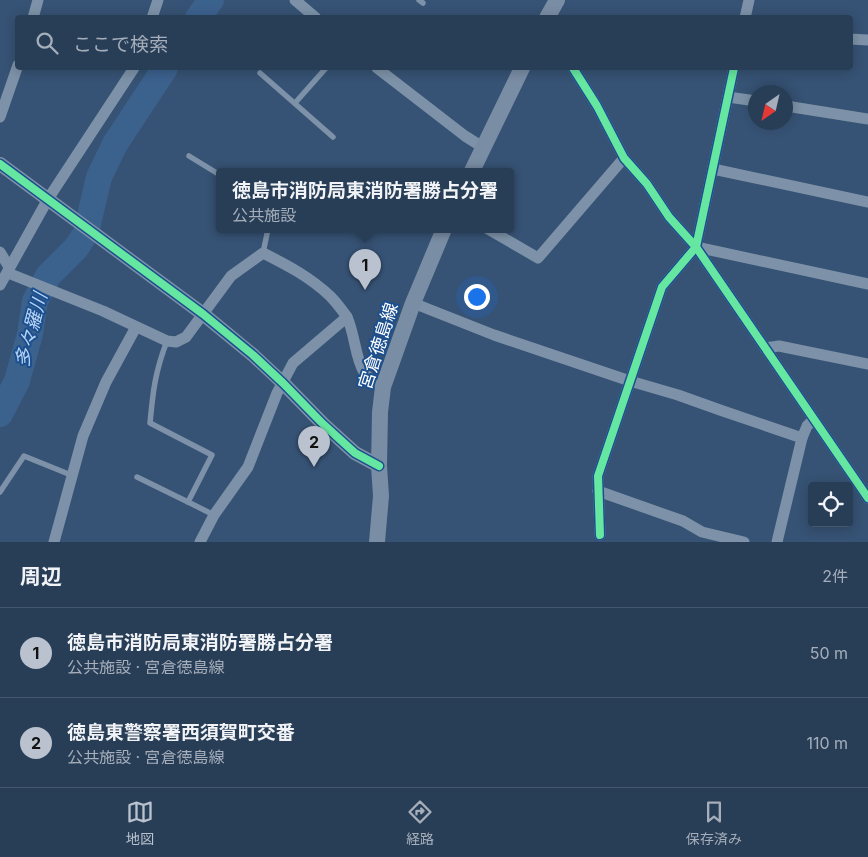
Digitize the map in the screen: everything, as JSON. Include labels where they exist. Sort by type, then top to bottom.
[{"type":"main road","points":[[474,168],[521,70]]},
{"type":"main road","name":"宮倉徳島線","points":[[377,542],[381,496],[379,466],[380,412],[383,387],[413,304],[442,233]]},
{"type":"street","points":[[34,15],[38,0]]},
{"type":"street","points":[[153,15],[158,0]]},
{"type":"street","points":[[295,0],[312,15]]},
{"type":"street","points":[[746,15],[749,0]]},
{"type":"street","points":[[853,38],[868,40]]},
{"type":"street","points":[[0,117],[16,70]]},
{"type":"street","points":[[0,285],[48,199],[133,70]]},
{"type":"street","points":[[380,70],[465,136],[484,148]]},
{"type":"street","points":[[574,70],[597,106],[624,158],[647,184],[669,218],[696,247],[868,498]]},
{"type":"street","points":[[600,535],[598,476],[662,287],[696,247],[734,70]]},
{"type":"street","points":[[728,97],[748,100]]},
{"type":"street","points":[[793,107],[868,119]]},
{"type":"street","points":[[495,233],[538,258],[624,158]]},
{"type":"street","points":[[0,164],[204,314],[283,382],[323,424],[355,453],[379,466]]},
{"type":"street","points":[[713,169],[868,202]]},
{"type":"street","points":[[696,247],[868,284]]},
{"type":"street","points":[[0,252],[8,270],[104,311],[167,341],[176,342],[186,338],[231,276],[263,253],[292,267],[331,296],[347,317],[352,328],[363,371],[371,380],[383,387]]},
{"type":"street","points":[[413,304],[494,335],[802,438]]},
{"type":"street","points":[[200,542],[214,515],[248,467],[270,408],[293,363],[347,317]]},
{"type":"street","points":[[54,542],[71,475],[94,409],[106,382],[136,327]]},
{"type":"street","points":[[765,348],[780,346],[868,364]]},
{"type":"street","points":[[777,542],[802,438],[807,426],[813,420]]},
{"type":"street","points":[[598,491],[683,521],[702,532],[744,542]]},
{"type":"lane","points":[[295,103],[324,70]]},
{"type":"lane","points":[[260,73],[333,137]]},
{"type":"lane","points":[[189,156],[216,173]]},
{"type":"lane","points":[[263,253],[267,233]]},
{"type":"lane","points":[[167,341],[158,364],[154,382],[150,424],[212,455],[188,502]]},
{"type":"lane","points":[[0,492],[24,456],[71,475]]},
{"type":"lane","points":[[137,477],[214,515]]},
{"type":"waterway","name":"多々羅川","points":[[200,15],[211,0]]},
{"type":"waterway","name":"多々羅川","points":[[0,414],[17,381],[30,334],[35,301],[48,276],[76,248],[86,233],[99,177],[115,144],[164,70]]},
{"type":"cycle path","points":[[574,70],[597,106],[624,158],[647,184],[669,217],[696,247],[868,498]]},
{"type":"cycle path","points":[[600,535],[598,476],[662,287],[696,247],[734,70]]},
{"type":"cycle path","points":[[0,164],[203,314],[253,355],[355,453],[379,466]]},
{"type":"place","name":"徳島市消防局東消防署勝占分署","points":[[365,290]]},
{"type":"place","name":"徳島東警察署西須賀町交番","points":[[314,467]]}]
